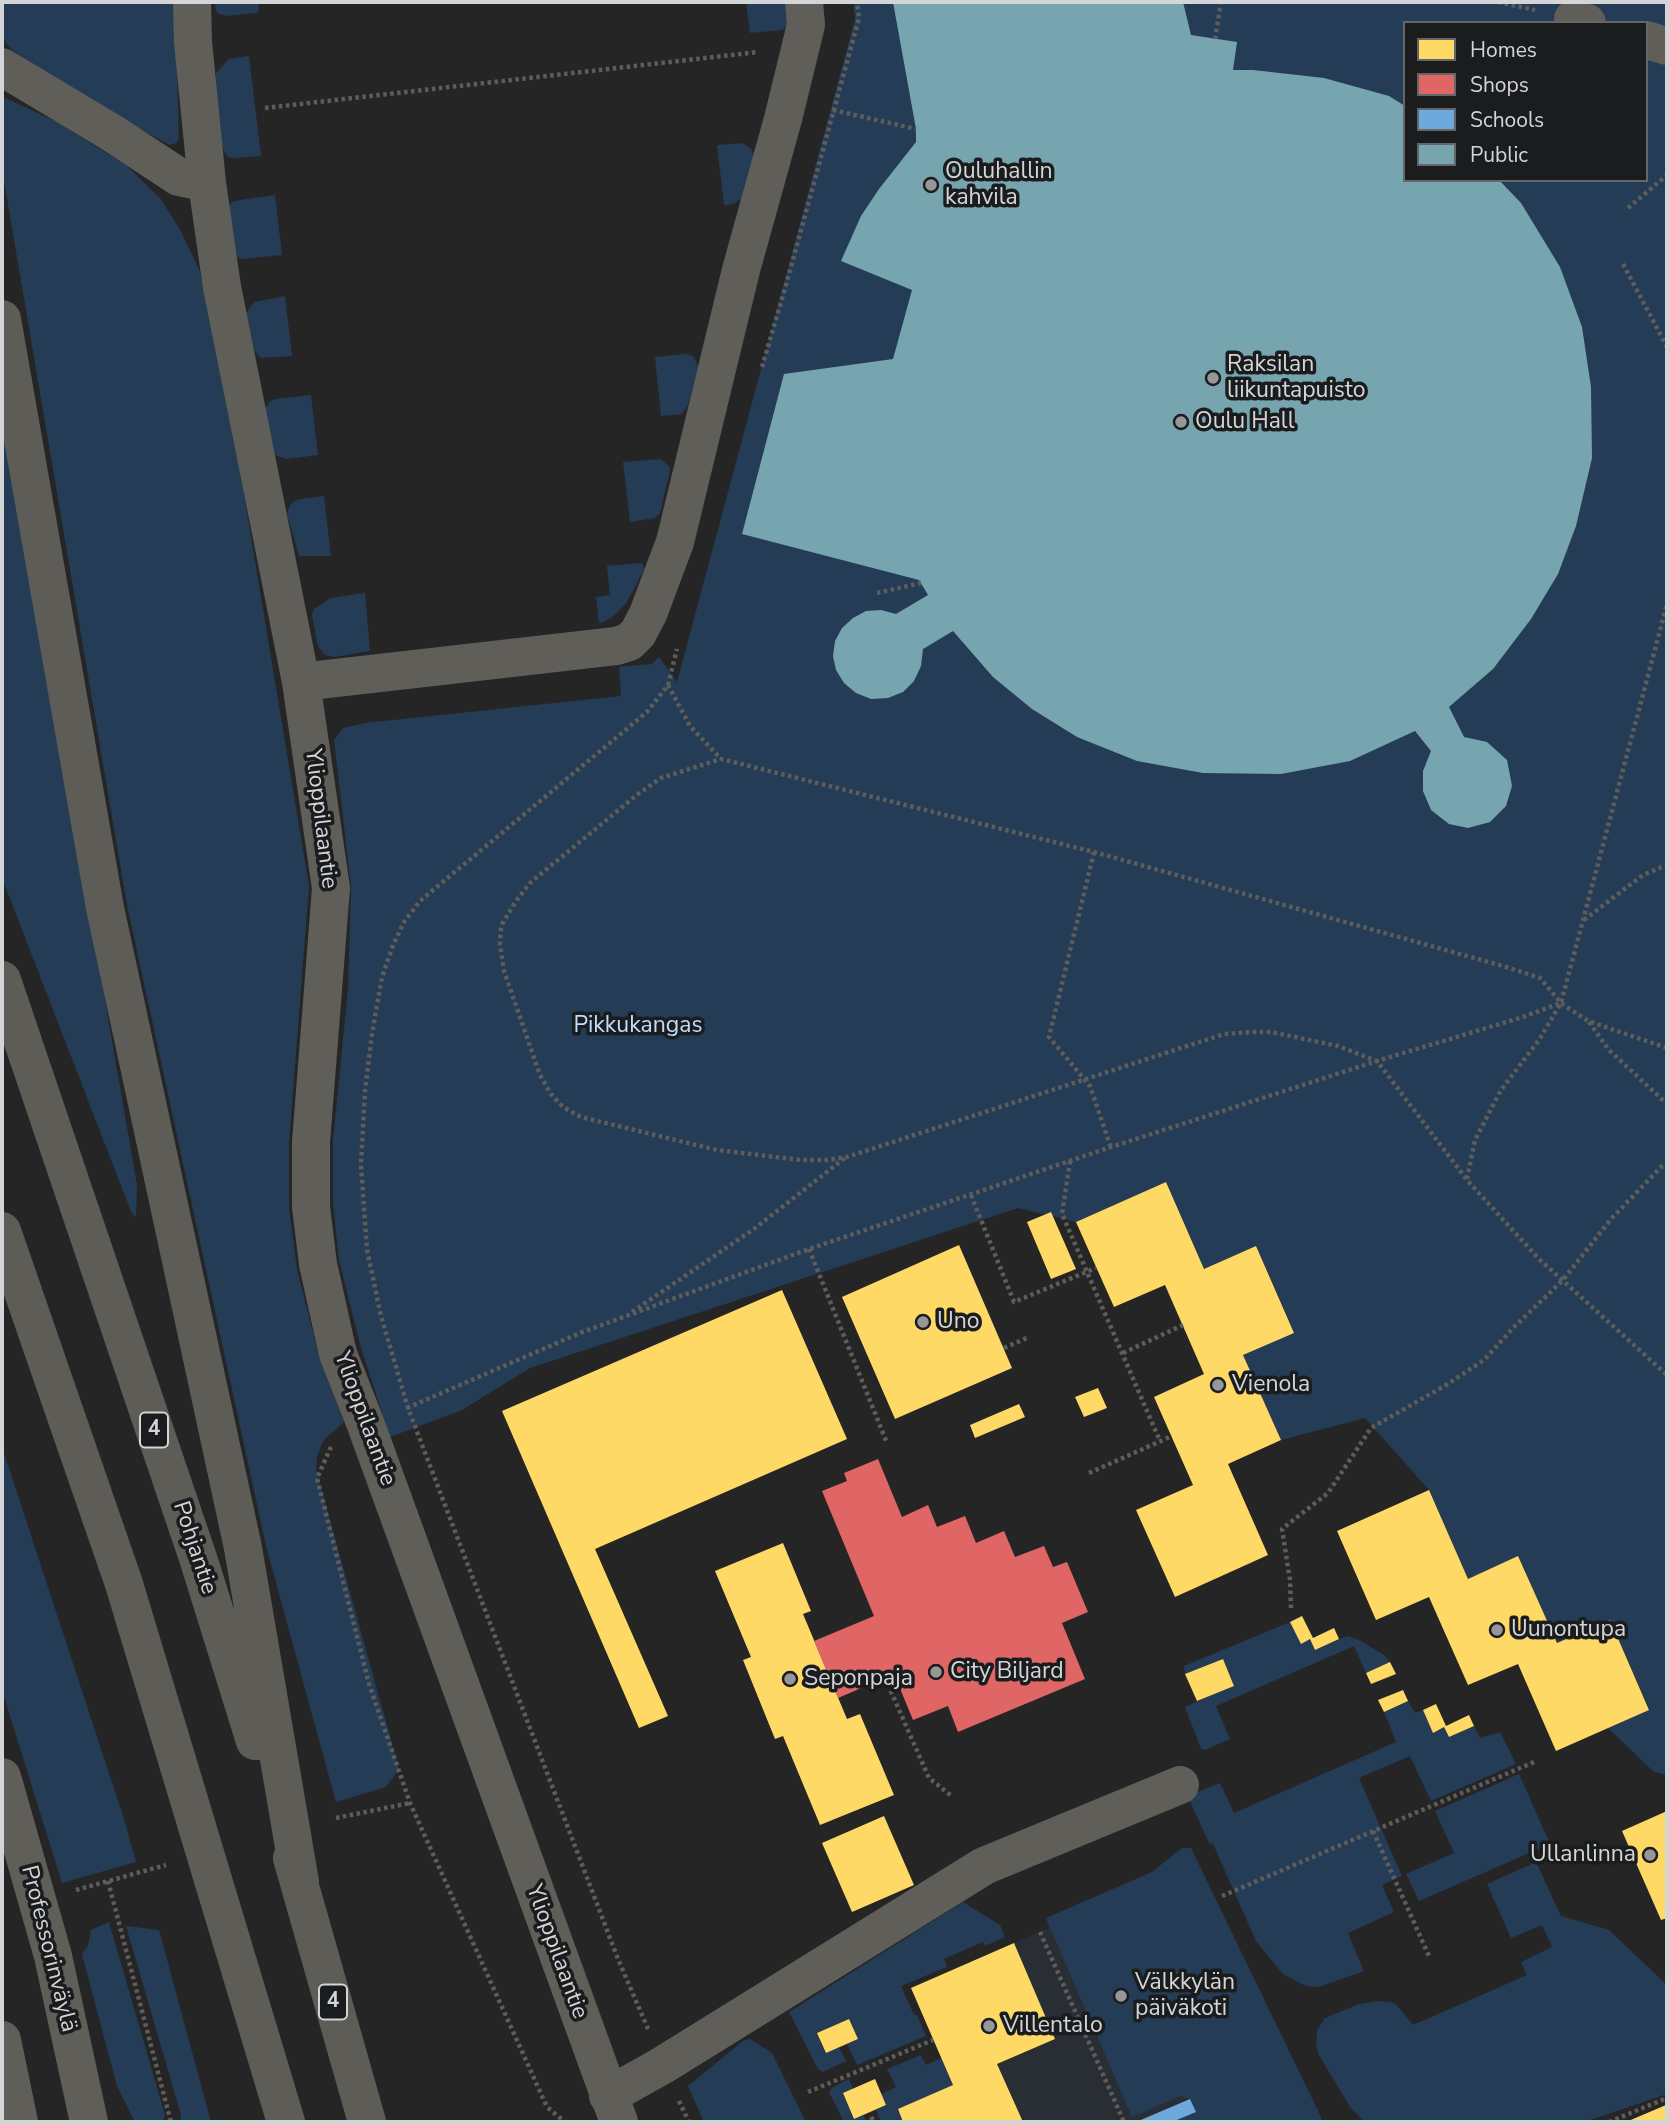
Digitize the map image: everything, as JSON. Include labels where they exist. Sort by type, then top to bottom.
[{"type":"highway","points":[[2,319],[105,908],[243,1548],[300,1882]]},
{"type":"highway","name":"Pohjantie","points":[[2,981],[194,1548],[300,1882],[367,2122]]},
{"type":"highway","points":[[2,1231],[124,1584],[286,2122]]},
{"type":"street","name":"Ylioppilaantie","points":[[192,2],[193,42],[207,183],[225,299],[301,681],[331,888],[312,1142],[312,1207],[318,1264],[338,1354],[614,2109]]},
{"type":"street","points":[[301,681],[616,646],[629,642],[638,633],[648,614],[675,542],[741,270],[801,47],[806,25],[804,2]]},
{"type":"street","points":[[1648,41],[1667,46]]},
{"type":"street","points":[[2,67],[112,133],[178,177],[207,183]]},
{"type":"street","name":"Professorinväylä","points":[[2,1777],[53,1956],[89,2122]]},
{"type":"street","points":[[614,2109],[663,2065],[984,1866],[1180,1785]]},
{"type":"street","points":[[2,2040],[19,2122]]},
{"type":"path","points":[[758,378],[859,18],[857,2]]},
{"type":"path","points":[[1215,39],[1221,2]]},
{"type":"path","points":[[265,108],[801,47]]},
{"type":"path","points":[[788,100],[916,129]]},
{"type":"path","points":[[1628,208],[1667,175]]},
{"type":"path","points":[[1623,264],[1667,347]]},
{"type":"path","points":[[877,593],[921,583]]},
{"type":"path","points":[[1467,1180],[1475,1140],[1501,1090],[1539,1040],[1561,1003],[1667,604]]},
{"type":"path","points":[[1660,628],[1667,623]]},
{"type":"path","points":[[677,648],[668,685],[647,712],[419,901],[404,922],[382,978],[372,1034],[365,1091],[361,1165],[367,1250],[381,1316],[408,1408],[618,1959],[689,2122]]},
{"type":"path","points":[[668,685],[690,726],[721,759]]},
{"type":"path","points":[[1667,1048],[1588,1021],[1561,1003],[1540,978],[1503,966],[1094,852],[721,759],[661,778],[638,794],[531,882],[501,926],[500,945],[504,971],[540,1075],[551,1094],[563,1107],[581,1117],[717,1150],[801,1160],[847,1157],[1224,1034],[1271,1032],[1338,1046],[1377,1061],[1467,1180],[1539,1259],[1667,1375]]},
{"type":"path","points":[[1094,852],[1049,1037],[1090,1086],[1111,1148]]},
{"type":"path","points":[[1583,920],[1643,875],[1667,865]]},
{"type":"path","points":[[565,2122],[547,2107],[410,1803],[369,1684],[317,1478],[331,1446],[366,1425],[580,1334],[809,1249],[1070,1161],[1561,1003]]},
{"type":"path","points":[[1588,1021],[1609,1050],[1667,1104]]},
{"type":"path","points":[[626,1317],[754,1229],[847,1157]]},
{"type":"path","points":[[1070,1161],[1062,1214],[1160,1441]]},
{"type":"path","points":[[1291,1608],[1290,1580],[1282,1529],[1328,1493],[1371,1428],[1484,1360],[1563,1280],[1611,1219],[1667,1164]]},
{"type":"path","points":[[971,1195],[1014,1302],[1096,1268]]},
{"type":"path","points":[[809,1249],[887,1443]]},
{"type":"path","points":[[1123,1353],[1183,1325]]},
{"type":"path","points":[[1004,1348],[1029,1337]]},
{"type":"path","points":[[1089,1473],[1172,1436]]},
{"type":"path","points":[[885,1678],[929,1778],[953,1797]]},
{"type":"path","points":[[1222,1896],[1534,1762]]},
{"type":"path","points":[[336,1818],[410,1803]]},
{"type":"path","points":[[1373,1831],[1429,1956]]},
{"type":"path","points":[[68,1892],[166,1865]]},
{"type":"path","points":[[108,1881],[171,2122]]},
{"type":"path","points":[[1040,1932],[1124,2122]]},
{"type":"path","points":[[808,2092],[933,2040]]},
{"type":"path","points":[[1609,2122],[1667,2098]]},
{"type":"shaded area","name":"Välkkylän päiväkoti","points":[[1046,1918],[1273,2109],[1190,2099],[1136,2122],[1023,2122],[997,2064],[1055,2039],[1014,1943],[1049,1928]]},
{"type":"green space","points":[[2,2],[175,2],[179,139],[176,143],[170,145],[97,106],[11,49],[2,38]]},
{"type":"green space","points":[[214,2],[258,2],[259,10],[256,13],[226,16],[217,13]]},
{"type":"green space","points":[[746,2],[788,2],[790,19],[786,27],[782,30],[750,33]]},
{"type":"green space","name":"Pikkukangas","points":[[853,2],[1667,2],[1667,1775],[1654,1772],[1608,1728],[1649,1709],[1610,1620],[1557,1643],[1518,1557],[1468,1579],[1429,1490],[1365,1418],[1281,1440],[1243,1355],[1294,1332],[1256,1246],[1204,1269],[1166,1182],[1076,1222],[1018,1208],[530,1368],[462,1410],[390,1437],[361,1348],[339,1260],[333,1202],[333,1140],[348,989],[351,886],[334,740],[343,728],[365,723],[621,696],[619,667],[652,664],[659,657],[677,682],[855,19]]},
{"type":"green space","points":[[249,56],[261,156],[232,158],[227,156],[222,147],[216,73],[229,59]]},
{"type":"green space","points":[[2,98],[57,122],[126,165],[160,198],[181,231],[200,272],[243,489],[309,886],[289,1143],[289,1208],[297,1269],[320,1360],[344,1422],[323,1441],[317,1456],[316,1470],[399,1769],[386,1787],[336,1802],[266,1546],[127,905],[2,169]]},
{"type":"green space","points":[[742,143],[751,148],[754,156],[742,198],[733,204],[724,205],[717,145]]},
{"type":"green space","points":[[275,195],[282,255],[241,259],[237,257],[227,208],[232,202]]},
{"type":"green space","points":[[285,296],[292,356],[261,358],[254,350],[246,313],[254,302]]},
{"type":"green space","points":[[685,354],[693,356],[698,366],[688,405],[682,414],[661,416],[655,357]]},
{"type":"green space","points":[[311,395],[318,455],[287,459],[277,456],[265,408],[276,399]]},
{"type":"green space","points":[[2,404],[137,1185],[136,1217],[132,1214],[2,878]]},
{"type":"green space","points":[[660,459],[669,466],[670,471],[660,513],[655,518],[630,522],[623,462]]},
{"type":"green space","points":[[324,496],[331,556],[299,556],[287,514],[289,507],[300,499]]},
{"type":"green space","points":[[641,563],[644,570],[627,602],[615,615],[599,623],[596,597],[610,595],[607,566]]},
{"type":"green space","points":[[365,593],[370,651],[335,657],[325,655],[317,643],[312,614],[314,609],[331,598]]},
{"type":"green space","points":[[2,1447],[136,1862],[62,1883],[2,1690]]},
{"type":"green space","points":[[1290,1622],[1301,1643],[1310,1639],[1315,1650],[1347,1636],[1361,1641],[1384,1655],[1390,1662],[1366,1673],[1354,1646],[1216,1706],[1230,1739],[1205,1750],[1201,1749],[1185,1707],[1234,1685],[1223,1659],[1185,1674],[1184,1666]]},
{"type":"green space","points":[[1408,1701],[1415,1713],[1423,1710],[1433,1732],[1444,1727],[1449,1737],[1474,1726],[1480,1738],[1500,1732],[1516,1764],[1431,1801],[1410,1756],[1359,1778],[1402,1876],[1382,1885],[1394,1912],[1348,1933],[1364,1971],[1319,1987],[1306,1986],[1283,1974],[1256,1941],[1213,1844],[1209,1843],[1190,1801],[1193,1794],[1220,1783],[1234,1813],[1396,1742],[1384,1712]]},
{"type":"green space","points":[[1519,1774],[1550,1844],[1419,1901],[1406,1874],[1454,1853],[1435,1811]]},
{"type":"green space","name":"Välkkylän päiväkoti","points":[[1182,1848],[1191,1848],[1321,2117],[1321,2122],[1172,2122],[1195,2112],[1190,2099],[1180,2096],[1132,2117],[1046,1918],[1152,1872]]},
{"type":"green space","points":[[1536,1862],[1561,1916],[1609,1930],[1667,1985],[1667,2094],[1584,2122],[1365,2122],[1350,2107],[1320,2057],[1316,2047],[1317,2030],[1325,2018],[1359,2004],[1378,2001],[1395,2003],[1413,2025],[1527,1975],[1521,1962],[1552,1947],[1542,1925],[1511,1938],[1487,1884]]},
{"type":"green space","points":[[963,1902],[1000,1925],[1005,1937],[985,1946],[983,1942],[944,1959],[947,1967],[901,1986],[926,2036],[857,2065],[847,2044],[858,2039],[849,2019],[817,2033],[825,2053],[839,2047],[846,2061],[823,2072],[818,2069],[789,2012]]},
{"type":"green space","points":[[109,1922],[165,2115],[163,2122],[135,2122],[117,2086],[82,1954],[88,1946],[91,1930]]},
{"type":"green space","points":[[126,1926],[159,1930],[211,2122],[180,2122],[181,2115]]},
{"type":"green space","points":[[750,2039],[772,2053],[806,2122],[704,2122],[688,2086],[743,2041]]},
{"type":"green space","points":[[921,2055],[926,2065],[941,2058],[953,2085],[898,2109],[903,2122],[881,2122],[876,2110],[886,2105],[881,2094],[896,2087],[887,2069]]},
{"type":"green space","points":[[849,2079],[853,2089],[843,2094],[854,2119],[863,2115],[867,2122],[844,2122],[829,2092]]},
{"type":"building: Homes","name":"Vienola","points":[[1166,1182],[1204,1269],[1256,1246],[1294,1333],[1243,1355],[1281,1440],[1228,1464],[1268,1555],[1175,1597],[1136,1510],[1193,1485],[1154,1397],[1204,1374],[1165,1285],[1114,1307],[1076,1222]]},
{"type":"building: Homes","points":[[1051,1212],[1076,1269],[1051,1279],[1027,1222]]},
{"type":"building: Homes","name":"Uno","points":[[959,1245],[1012,1368],[895,1419],[842,1297]]},
{"type":"building: Homes","points":[[782,1290],[847,1439],[595,1549],[668,1716],[639,1728],[502,1411]]},
{"type":"building: Homes","points":[[1098,1388],[1107,1408],[1084,1417],[1075,1397]]},
{"type":"building: Homes","points":[[1019,1404],[1025,1417],[975,1438],[970,1425]]},
{"type":"building: Homes","name":"Uunontupa","points":[[1429,1490],[1468,1579],[1518,1556],[1557,1643],[1610,1620],[1649,1710],[1556,1751],[1518,1664],[1468,1685],[1429,1597],[1376,1620],[1337,1531]]},
{"type":"building: Homes","name":"Seponpaja","points":[[783,1543],[811,1611],[803,1614],[847,1719],[860,1714],[894,1795],[820,1825],[783,1736],[775,1739],[743,1660],[751,1657],[715,1571]]},
{"type":"building: Homes","points":[[1302,1616],[1313,1638],[1334,1628],[1339,1639],[1315,1650],[1310,1639],[1301,1644],[1290,1622]]},
{"type":"building: Homes","points":[[1223,1659],[1234,1686],[1197,1701],[1185,1674]]},
{"type":"building: Homes","points":[[1390,1662],[1396,1674],[1371,1684],[1366,1673]]},
{"type":"building: Homes","points":[[1403,1690],[1408,1701],[1384,1712],[1378,1700]]},
{"type":"building: Homes","points":[[1436,1704],[1446,1726],[1469,1715],[1474,1726],[1449,1737],[1444,1727],[1433,1733],[1423,1710]]},
{"type":"building: Homes","name":"Ullanlinna","points":[[1667,1811],[1667,1918],[1661,1920],[1622,1831]]},
{"type":"building: Homes","points":[[884,1816],[914,1885],[852,1912],[822,1843]]},
{"type":"building: Homes","name":"Villentalo","points":[[1014,1943],[1055,2039],[997,2064],[1023,2122],[903,2122],[898,2109],[953,2085],[911,1988]]},
{"type":"building: Homes","points":[[849,2019],[858,2039],[826,2053],[817,2033]]},
{"type":"building: Homes","points":[[875,2079],[886,2105],[854,2119],[843,2093]]},
{"type":"building: Homes","points":[[1666,2105],[1667,2122],[1626,2122]]},
{"type":"building: Shops","points":[[878,1459],[902,1517],[928,1505],[937,1527],[965,1516],[976,1543],[1004,1531],[1015,1557],[1044,1546],[1053,1567],[1067,1562],[1088,1612],[1062,1623],[1085,1679],[958,1732],[948,1706],[913,1720],[894,1674],[838,1698],[814,1641],[874,1616],[822,1491],[847,1481],[844,1473]]},
{"type":"building: Schools","points":[[1190,2099],[1196,2112],[1172,2122],[1136,2122]]},
{"type":"building: Public","name":"Raksilan liikuntapuisto","points":[[893,2],[1183,2],[1191,35],[1237,42],[1233,70],[1324,78],[1389,96],[1403,105],[1403,182],[1501,182],[1521,203],[1560,267],[1582,327],[1591,387],[1592,458],[1576,526],[1558,574],[1531,619],[1493,669],[1449,707],[1464,737],[1487,742],[1507,760],[1512,786],[1506,806],[1490,822],[1468,828],[1449,824],[1431,810],[1423,791],[1423,771],[1431,751],[1415,731],[1350,761],[1281,774],[1203,773],[1137,761],[1077,737],[1032,709],[993,677],[953,631],[923,649],[921,666],[914,681],[903,692],[888,698],[871,699],[856,693],[844,683],[836,670],[833,656],[835,641],[842,628],[866,611],[881,610],[896,614],[928,595],[919,580],[742,534],[784,374],[893,359],[912,290],[841,261],[861,216],[916,142],[916,129]]},
{"type":"place","name":"Ouluhallin kahvila","points":[[931,185]]},
{"type":"place","name":"Raksilan liikuntapuisto","points":[[1213,378]]},
{"type":"place","name":"Oulu Hall","points":[[1181,422]]},
{"type":"place","name":"Uno","points":[[923,1322]]},
{"type":"place","name":"Vienola","points":[[1218,1385]]},
{"type":"place","name":"Uunontupa","points":[[1497,1630]]},
{"type":"place","name":"City Biljard","points":[[936,1672]]},
{"type":"place","name":"Seponpaja","points":[[790,1679]]},
{"type":"place","name":"Ullanlinna","points":[[1650,1855]]},
{"type":"place","name":"Välkkylän päiväkoti","points":[[1121,1996]]},
{"type":"place","name":"Villentalo","points":[[989,2026]]}]
